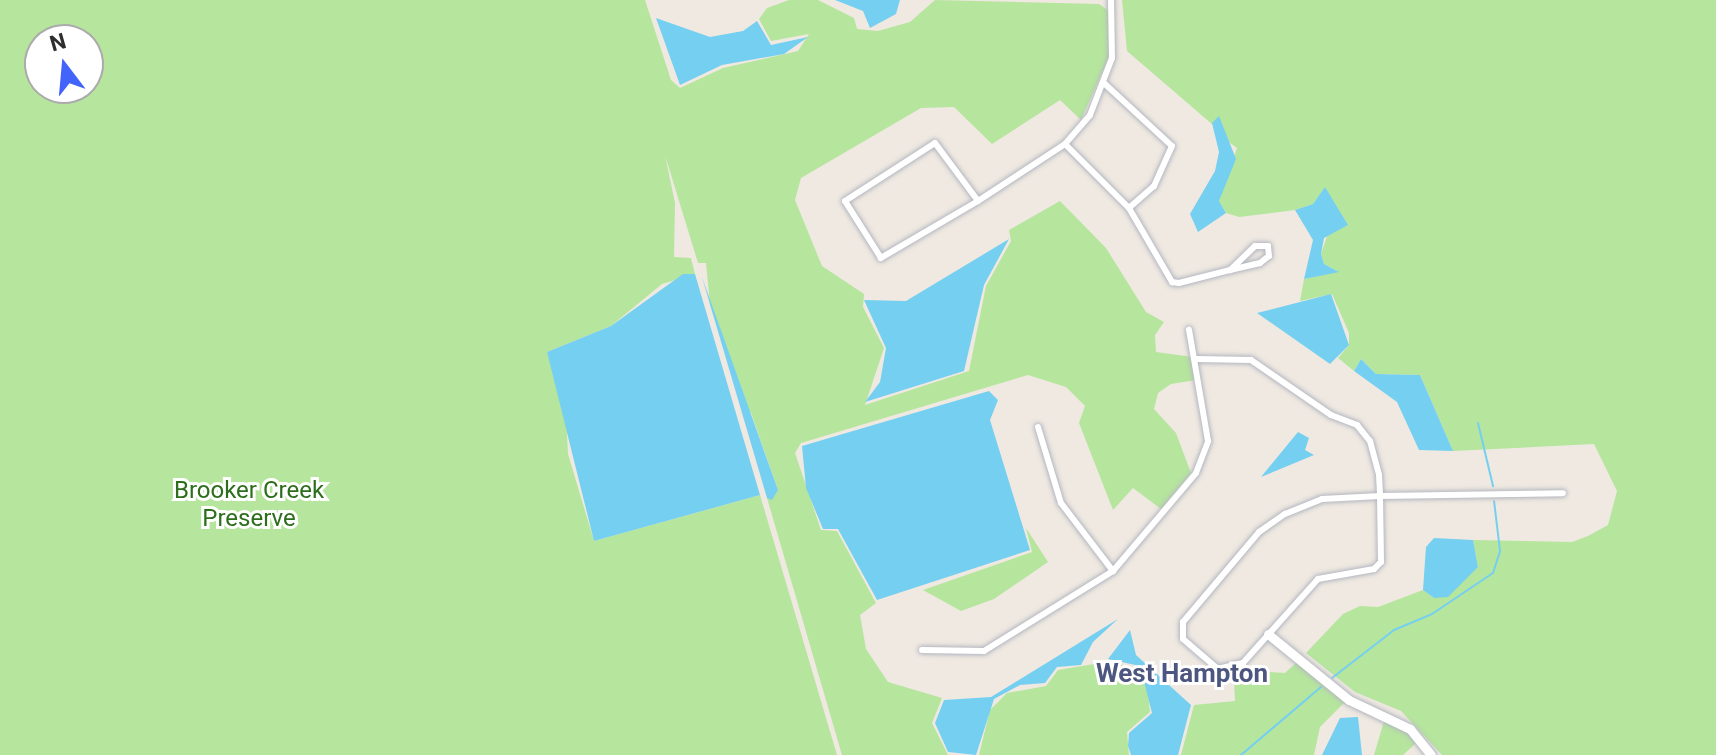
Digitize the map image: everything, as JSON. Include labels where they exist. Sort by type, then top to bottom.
[{"type":"street","points":[[978,201],[935,143],[845,201],[881,258],[978,201],[1065,144],[1105,84],[1112,58],[1111,0]]},
{"type":"street","points":[[1105,84],[1172,146],[1154,186],[1129,208]]},
{"type":"street","points":[[1065,144],[1129,208],[1172,282],[1230,270],[1266,260],[1268,246],[1255,246],[1230,270]]},
{"type":"street","points":[[922,650],[984,651],[1113,571],[1205,457],[1197,359],[1189,330]]},
{"type":"street","points":[[1197,359],[1251,360],[1331,415],[1357,425],[1370,441],[1380,496],[1381,562],[1374,569],[1318,579],[1243,663],[1227,670],[1210,665],[1181,629],[1259,532],[1285,514],[1322,499],[1380,496],[1563,493]]},
{"type":"street","points":[[1038,427],[1061,503],[1113,571]]},
{"type":"street","points":[[1268,634],[1349,700],[1410,729],[1431,755]]},
{"type":"green space","name":"Brooker Creek Preserve","points":[[0,0],[645,0],[671,80],[680,88],[723,68],[798,51],[809,34],[771,41],[759,19],[767,8],[789,0],[818,0],[854,18],[857,29],[878,31],[910,22],[935,0],[1099,4],[1109,11],[1109,57],[1081,120],[1060,100],[992,144],[954,107],[921,108],[801,178],[795,200],[822,266],[864,294],[863,307],[884,348],[865,405],[969,371],[986,286],[1011,241],[1009,230],[1060,201],[1106,248],[1146,312],[1164,322],[1155,335],[1156,352],[1193,357],[1196,380],[1171,384],[1158,393],[1154,409],[1176,433],[1191,473],[1161,509],[1133,488],[1113,510],[1079,423],[1085,406],[1066,387],[1028,375],[801,443],[795,453],[821,530],[837,531],[876,603],[860,615],[866,649],[888,682],[942,698],[932,723],[948,755],[842,755],[767,498],[778,490],[751,413],[740,397],[710,305],[706,263],[698,263],[665,155],[675,203],[674,257],[691,258],[695,274],[662,284],[611,326],[547,352],[566,415],[568,454],[594,541],[760,495],[837,755],[0,755]]},
{"type":"green space","points":[[1122,0],[1716,0],[1716,755],[1442,755],[1401,711],[1355,692],[1306,653],[1343,614],[1360,606],[1378,607],[1423,590],[1434,598],[1478,567],[1473,540],[1572,542],[1588,536],[1608,525],[1617,491],[1594,444],[1453,451],[1420,375],[1376,374],[1361,359],[1354,371],[1338,358],[1349,345],[1349,333],[1332,294],[1300,301],[1304,279],[1337,271],[1324,264],[1321,254],[1336,210],[1325,188],[1313,204],[1295,210],[1239,217],[1226,213],[1219,201],[1237,148],[1225,139],[1219,117],[1213,125],[1127,51]]},
{"type":"green space","points":[[1026,528],[1048,562],[994,599],[961,611],[923,590],[1032,552]]},
{"type":"green space","points":[[1106,662],[1138,668],[1148,693],[1150,712],[1127,732],[1129,755],[979,755],[990,710],[1007,693],[1046,686],[1058,670]]},
{"type":"green space","points":[[1297,662],[1346,701],[1320,727],[1314,755],[1181,755],[1194,705],[1235,701],[1234,681],[1254,671],[1285,673]]},
{"type":"green space","points":[[1384,721],[1409,731],[1416,743],[1403,755],[1374,755]]},
{"type":"water","points":[[835,0],[900,0],[896,14],[870,28],[863,11]]},
{"type":"water","points":[[656,18],[710,37],[743,31],[757,21],[771,45],[808,37],[784,54],[722,65],[680,85]]},
{"type":"water","points":[[1219,116],[1236,159],[1219,201],[1226,213],[1198,232],[1190,214],[1215,171],[1219,152],[1212,123]]},
{"type":"water","points":[[1325,187],[1348,225],[1324,238],[1321,254],[1324,264],[1339,272],[1304,279],[1313,240],[1295,210],[1313,204]]},
{"type":"water","points":[[1009,239],[984,285],[964,371],[865,402],[880,382],[886,348],[864,300],[906,301]]},
{"type":"water","points":[[683,274],[695,274],[760,495],[594,541],[547,352],[611,326]]},
{"type":"water","points":[[702,277],[778,490],[772,500],[767,498]]},
{"type":"water","points":[[1331,294],[1349,345],[1330,364],[1257,313]]},
{"type":"water","points":[[1361,359],[1376,374],[1420,375],[1453,451],[1419,450],[1397,402],[1354,371]]},
{"type":"water","points":[[989,391],[998,400],[990,420],[1030,550],[877,600],[838,529],[823,529],[806,488],[802,446]]},
{"type":"water","points":[[1298,432],[1309,438],[1305,450],[1314,455],[1261,477]]},
{"type":"water","points":[[1434,538],[1473,540],[1478,567],[1448,597],[1434,598],[1423,590],[1426,547]]},
{"type":"water","points":[[1118,619],[1093,642],[1081,665],[1057,667],[1045,683],[1020,685],[994,699],[976,755],[948,752],[935,723],[944,700],[991,697]]},
{"type":"water","points":[[1130,630],[1136,655],[1191,705],[1178,755],[1131,755],[1129,733],[1152,713],[1140,666],[1108,659]]},
{"type":"water","points":[[1358,717],[1362,755],[1322,755],[1340,718]]},
{"type":"waterway","points":[[1478,423],[1493,486]]},
{"type":"waterway","points":[[1332,678],[1394,630],[1432,614],[1493,573],[1500,551],[1494,501]]},
{"type":"waterway","points":[[1241,755],[1321,687]]},
{"type":"district","name":"West Hampton","points":[[1182,674]]}]
